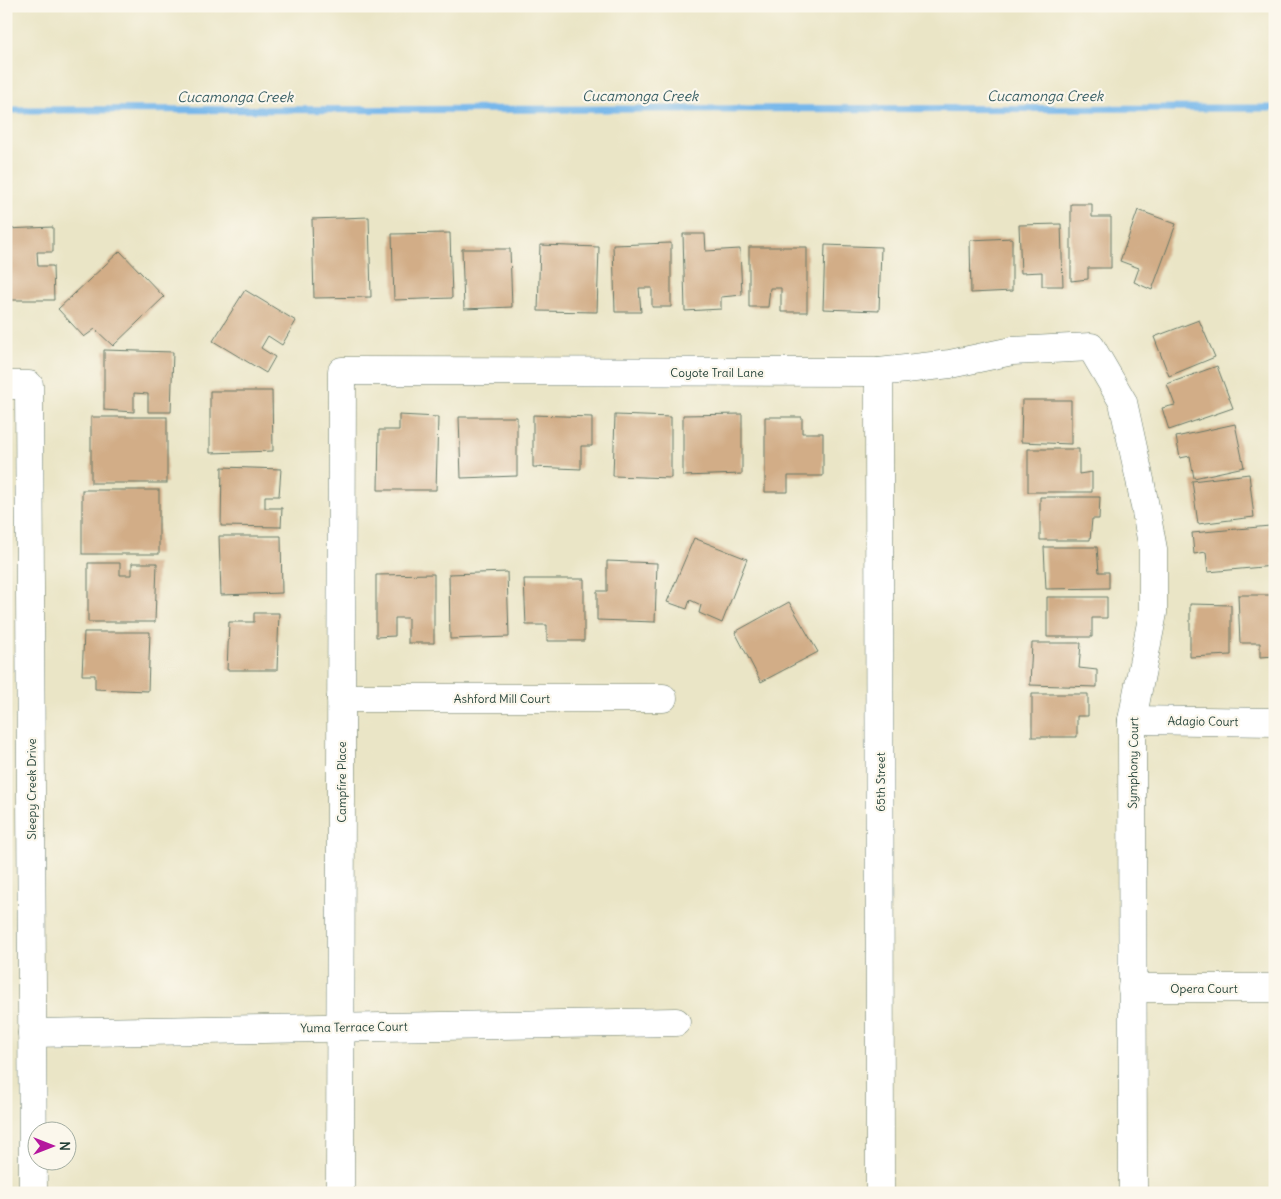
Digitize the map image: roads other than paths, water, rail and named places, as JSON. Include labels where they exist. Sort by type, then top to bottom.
[{"type":"street","name":"Coyote Trail Lane","points":[[342,371],[879,372],[950,364],[1012,350],[1091,347]]},
{"type":"street","name":"Symphony Court","points":[[1091,347],[1123,402],[1153,549],[1153,613],[1132,720],[1133,1193]]},
{"type":"street","name":"Campfire Place","points":[[340,1193],[342,371]]},
{"type":"street","name":"65th Street","points":[[879,372],[880,1193]]},
{"type":"street","name":"Sleepy Creek Drive","points":[[18,385],[32,1033],[33,1193]]},
{"type":"street","name":"Ashford Mill Court","points":[[341,698],[663,698]]},
{"type":"street","name":"Adagio Court","points":[[1132,720],[1275,722]]},
{"type":"street","name":"Opera Court","points":[[1132,988],[1275,988]]},
{"type":"street","name":"Yuma Terrace Court","points":[[32,1033],[676,1022]]},
{"type":"waterway","name":"Cucamonga Creek","points":[[6,110],[1275,108]]}]
